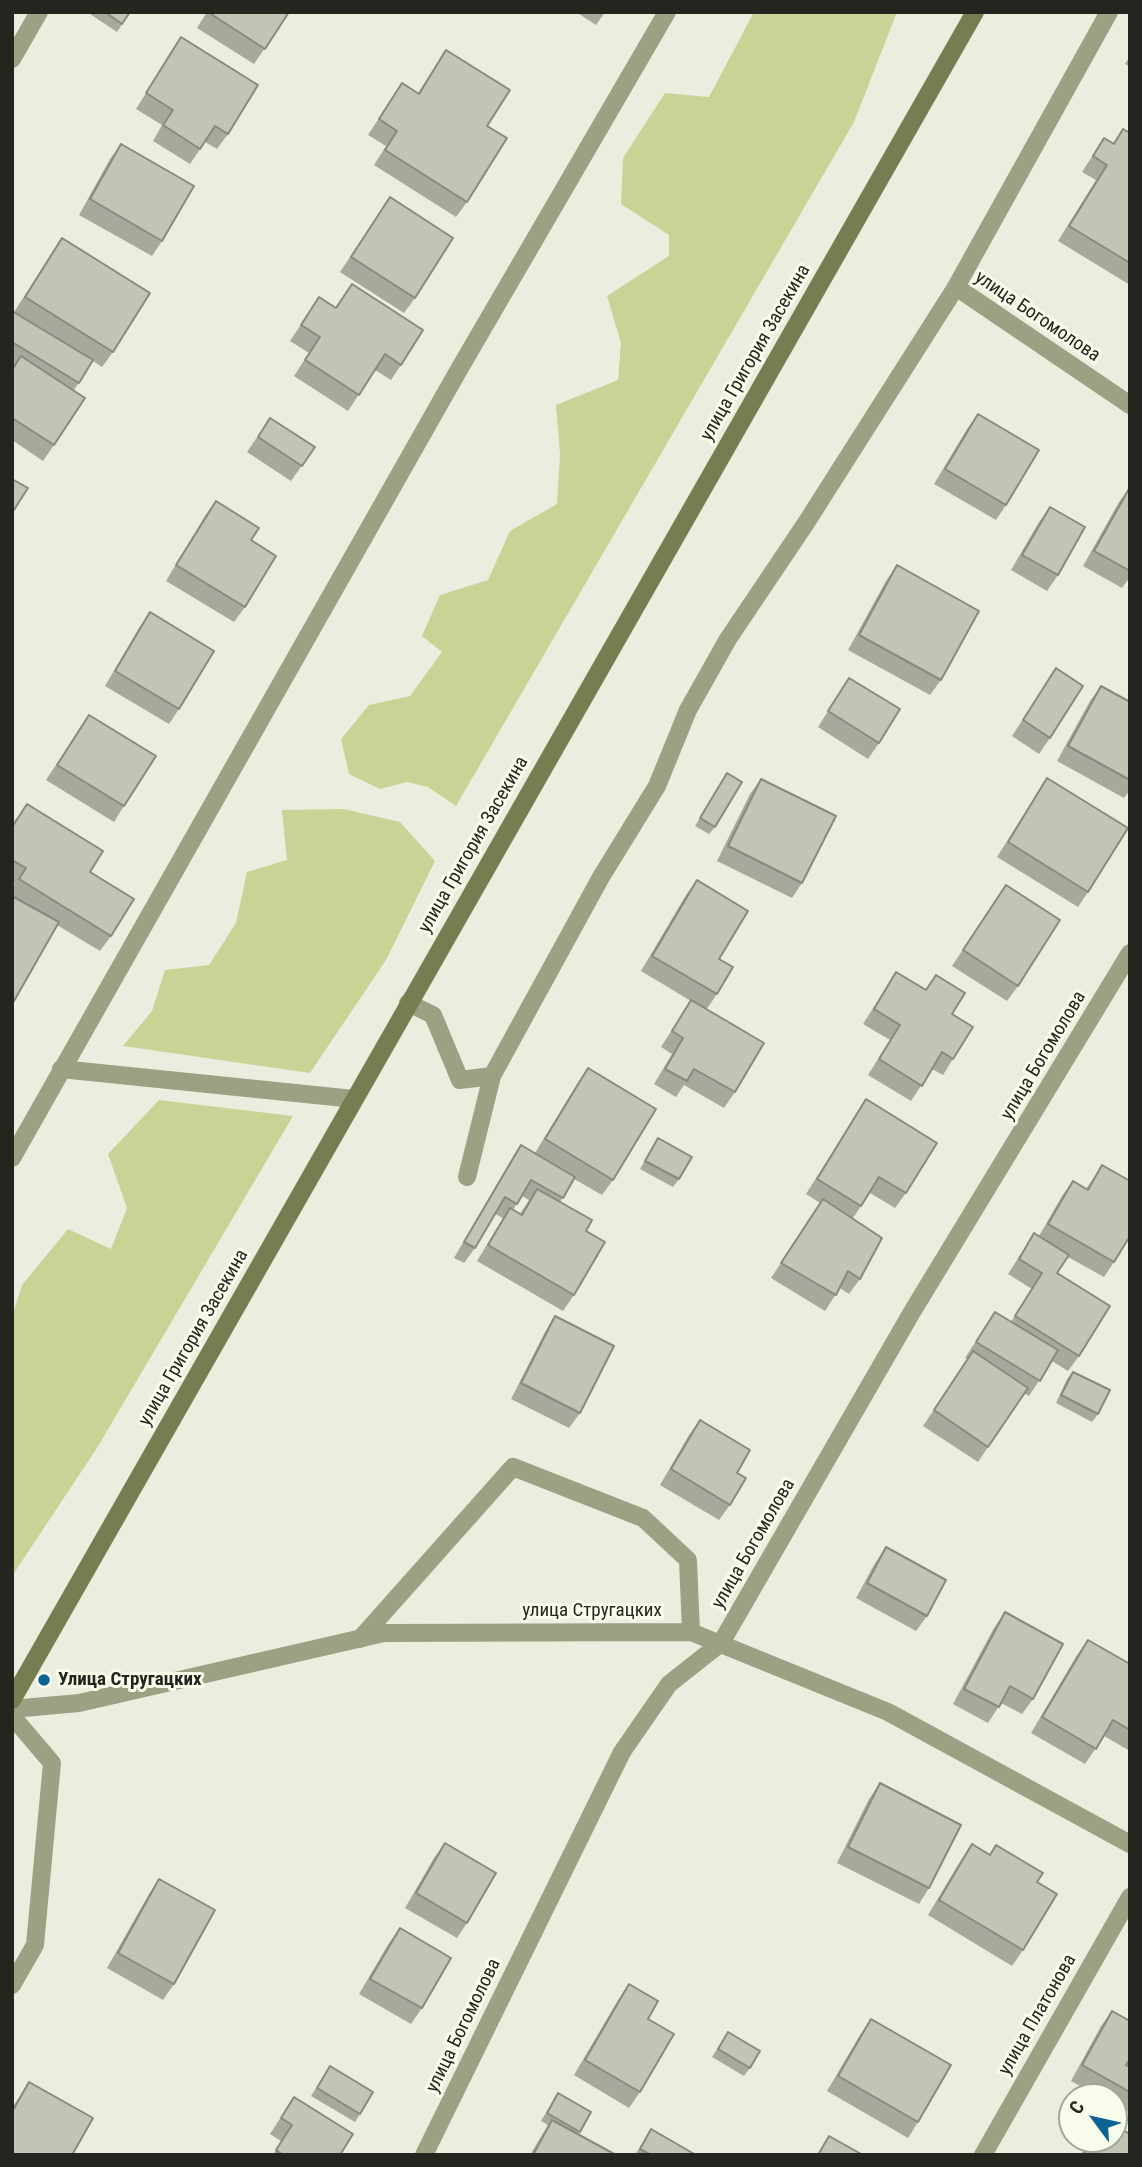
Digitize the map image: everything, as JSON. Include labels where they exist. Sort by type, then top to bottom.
[{"type":"main road","name":"улица Григория Засекина","points":[[12,1700],[975,12]]},
{"type":"street","points":[[12,60],[39,12]]},
{"type":"street","points":[[12,1158],[457,373],[667,12]]},
{"type":"street","points":[[467,1177],[492,1076],[601,877],[657,786],[688,710],[728,639],[786,556],[956,287],[1109,12]]},
{"type":"street","name":"улица Богомолова","points":[[956,287],[1130,405]]},
{"type":"street","name":"улица Богомолова","points":[[424,2155],[622,1752],[669,1684],[721,1643],[912,1312],[1130,953]]},
{"type":"street","points":[[408,1003],[433,1015],[460,1080],[492,1076]]},
{"type":"street","points":[[61,1069],[354,1099]]},
{"type":"street","points":[[360,1639],[513,1467],[643,1518],[688,1560],[691,1632]]},
{"type":"street","name":"улица Стругацких","points":[[12,1709],[79,1703],[384,1633],[691,1632],[888,1712],[1130,1844]]},
{"type":"street","points":[[12,1716],[52,1763],[35,1945],[12,1986]]},
{"type":"street","name":"улица Платонова","points":[[983,2155],[1130,1897]]},
{"type":"green space","points":[[754,12],[897,12],[854,122],[456,806],[428,787],[407,782],[380,789],[349,774],[341,739],[369,705],[410,696],[442,652],[422,636],[440,595],[488,580],[510,531],[557,504],[560,454],[556,405],[618,380],[621,343],[607,296],[669,256],[669,235],[621,204],[623,158],[665,93],[709,97]]},
{"type":"green space","points":[[344,809],[400,822],[435,861],[386,960],[310,1073],[123,1046],[152,1011],[165,970],[209,965],[236,923],[247,872],[287,860],[282,810]]},
{"type":"green space","points":[[159,1100],[293,1116],[97,1448],[12,1576],[12,1316],[22,1285],[68,1229],[111,1249],[127,1208],[108,1154]]},
{"type":"building","points":[[105,12],[130,12],[122,24]]},
{"type":"building","points":[[208,12],[289,12],[265,49]]},
{"type":"building","points":[[181,37],[258,85],[228,134],[215,126],[200,149],[163,125],[173,110],[146,93]]},
{"type":"building","points":[[446,50],[510,90],[487,126],[507,138],[467,202],[385,150],[397,131],[379,119],[402,83],[419,94]]},
{"type":"building","points":[[1123,129],[1130,133],[1130,263],[1069,226],[1107,165],[1093,156],[1104,138],[1114,144]]},
{"type":"building","points":[[121,144],[194,186],[162,241],[90,199]]},
{"type":"building","points":[[390,197],[453,238],[415,298],[351,257]]},
{"type":"building","points":[[62,238],[150,293],[113,352],[25,297]]},
{"type":"building","points":[[352,284],[423,330],[401,365],[385,354],[359,395],[305,360],[320,337],[301,325],[319,297],[336,308]]},
{"type":"building","points":[[12,311],[93,360],[79,383],[12,342]]},
{"type":"building","points":[[21,356],[85,398],[54,445],[12,418],[12,370]]},
{"type":"building","points":[[978,414],[1039,450],[1006,505],[945,469]]},
{"type":"building","points":[[270,418],[315,447],[302,466],[258,437]]},
{"type":"building","points":[[12,479],[28,488],[12,513]]},
{"type":"building","points":[[1130,487],[1130,571],[1094,551]]},
{"type":"building","points":[[216,501],[259,528],[251,540],[276,556],[245,607],[176,565]]},
{"type":"building","points":[[1050,507],[1085,527],[1058,575],[1022,555]]},
{"type":"building","points":[[897,565],[979,611],[941,680],[859,635]]},
{"type":"building","points":[[150,612],[214,651],[179,709],[115,671]]},
{"type":"building","points":[[1056,668],[1083,686],[1050,738],[1023,720]]},
{"type":"building","points":[[849,678],[900,709],[879,743],[828,711]]},
{"type":"building","points":[[1101,686],[1130,702],[1130,780],[1068,746]]},
{"type":"building","points":[[89,715],[156,756],[124,806],[57,765]]},
{"type":"building","points":[[727,773],[742,782],[715,827],[700,818]]},
{"type":"building","points":[[1047,778],[1128,828],[1088,892],[1008,842]]},
{"type":"building","points":[[761,779],[836,816],[802,883],[728,846]]},
{"type":"building","points":[[27,804],[103,851],[90,872],[134,899],[111,936],[19,879],[26,868],[12,860],[12,827]]},
{"type":"building","points":[[697,880],[748,911],[719,959],[733,967],[717,994],[652,956]]},
{"type":"building","points":[[1006,885],[1060,920],[1018,986],[963,950]]},
{"type":"building","points":[[12,896],[59,922],[14,1001],[12,1000]]},
{"type":"building","points":[[896,972],[926,990],[936,975],[965,993],[952,1014],[973,1027],[953,1059],[942,1052],[922,1086],[879,1059],[900,1025],[874,1009]]},
{"type":"building","points":[[691,1000],[764,1043],[735,1092],[694,1069],[687,1081],[665,1069],[683,1038],[672,1031]]},
{"type":"building","points":[[588,1068],[656,1109],[613,1180],[545,1139]]},
{"type":"building","points":[[866,1099],[937,1143],[906,1193],[879,1177],[861,1206],[817,1179]]},
{"type":"building","points":[[658,1138],[692,1157],[679,1179],[645,1161]]},
{"type":"building","points":[[521,1145],[575,1177],[563,1198],[531,1180],[517,1204],[505,1197],[475,1248],[464,1242]]},
{"type":"building","points":[[1102,1165],[1130,1181],[1130,1236],[1114,1262],[1048,1224],[1073,1181],[1088,1190]]},
{"type":"building","points":[[537,1189],[592,1220],[586,1231],[605,1242],[574,1295],[488,1245],[510,1208],[522,1215]]},
{"type":"building","points":[[823,1199],[882,1238],[860,1279],[848,1271],[836,1295],[781,1263]]},
{"type":"building","points":[[1034,1233],[1069,1255],[1057,1273],[1110,1306],[1079,1356],[1015,1316],[1042,1273],[1019,1259]]},
{"type":"building","points":[[995,1312],[1058,1350],[1040,1381],[976,1342]]},
{"type":"building","points":[[555,1316],[614,1346],[580,1413],[521,1383]]},
{"type":"building","points":[[973,1351],[1028,1388],[988,1447],[934,1410]]},
{"type":"building","points":[[1073,1372],[1110,1390],[1098,1414],[1061,1395]]},
{"type":"building","points":[[700,1420],[750,1450],[737,1473],[746,1478],[730,1505],[671,1469]]},
{"type":"building","points":[[886,1547],[946,1580],[927,1616],[867,1583]]},
{"type":"building","points":[[1005,1612],[1063,1644],[1033,1699],[1010,1686],[999,1707],[964,1689]]},
{"type":"building","points":[[1088,1640],[1130,1664],[1130,1730],[1113,1720],[1096,1749],[1042,1717]]},
{"type":"building","points":[[880,1783],[961,1825],[929,1888],[848,1847]]},
{"type":"building","points":[[445,1843],[496,1873],[467,1923],[416,1893]]},
{"type":"building","points":[[972,1844],[990,1855],[996,1845],[1043,1873],[1037,1882],[1057,1894],[1023,1950],[939,1900]]},
{"type":"building","points":[[159,1879],[215,1910],[174,1984],[118,1953]]},
{"type":"building","points":[[400,1928],[451,1958],[422,2008],[370,1979]]},
{"type":"building","points":[[629,1984],[658,2001],[648,2019],[674,2034],[640,2092],[585,2060]]},
{"type":"building","points":[[1112,2011],[1130,2021],[1130,2059],[1126,2065],[1130,2067],[1130,2092],[1128,2083],[1114,2083],[1082,2065]]},
{"type":"building","points":[[871,2019],[951,2065],[918,2122],[838,2076]]},
{"type":"building","points":[[728,2032],[760,2051],[750,2068],[718,2049]]},
{"type":"building","points":[[330,2066],[373,2092],[360,2114],[317,2088]]},
{"type":"building","points":[[29,2082],[93,2118],[72,2155],[12,2155],[12,2112]]},
{"type":"building","points":[[558,2093],[591,2112],[580,2132],[547,2113]]},
{"type":"building","points":[[294,2097],[353,2134],[340,2155],[283,2155],[276,2150],[292,2125],[281,2118]]},
{"type":"building","points":[[552,2120],[616,2155],[533,2155]]},
{"type":"building","points":[[651,2129],[696,2155],[651,2155],[640,2149]]},
{"type":"building","points":[[1128,2133],[1130,2134],[1130,2155],[1083,2155],[1128,2153]]},
{"type":"building","points":[[829,2136],[863,2155],[818,2155]]},
{"type":"place","name":"Улица Стругацких","points":[[44,1680]]}]
